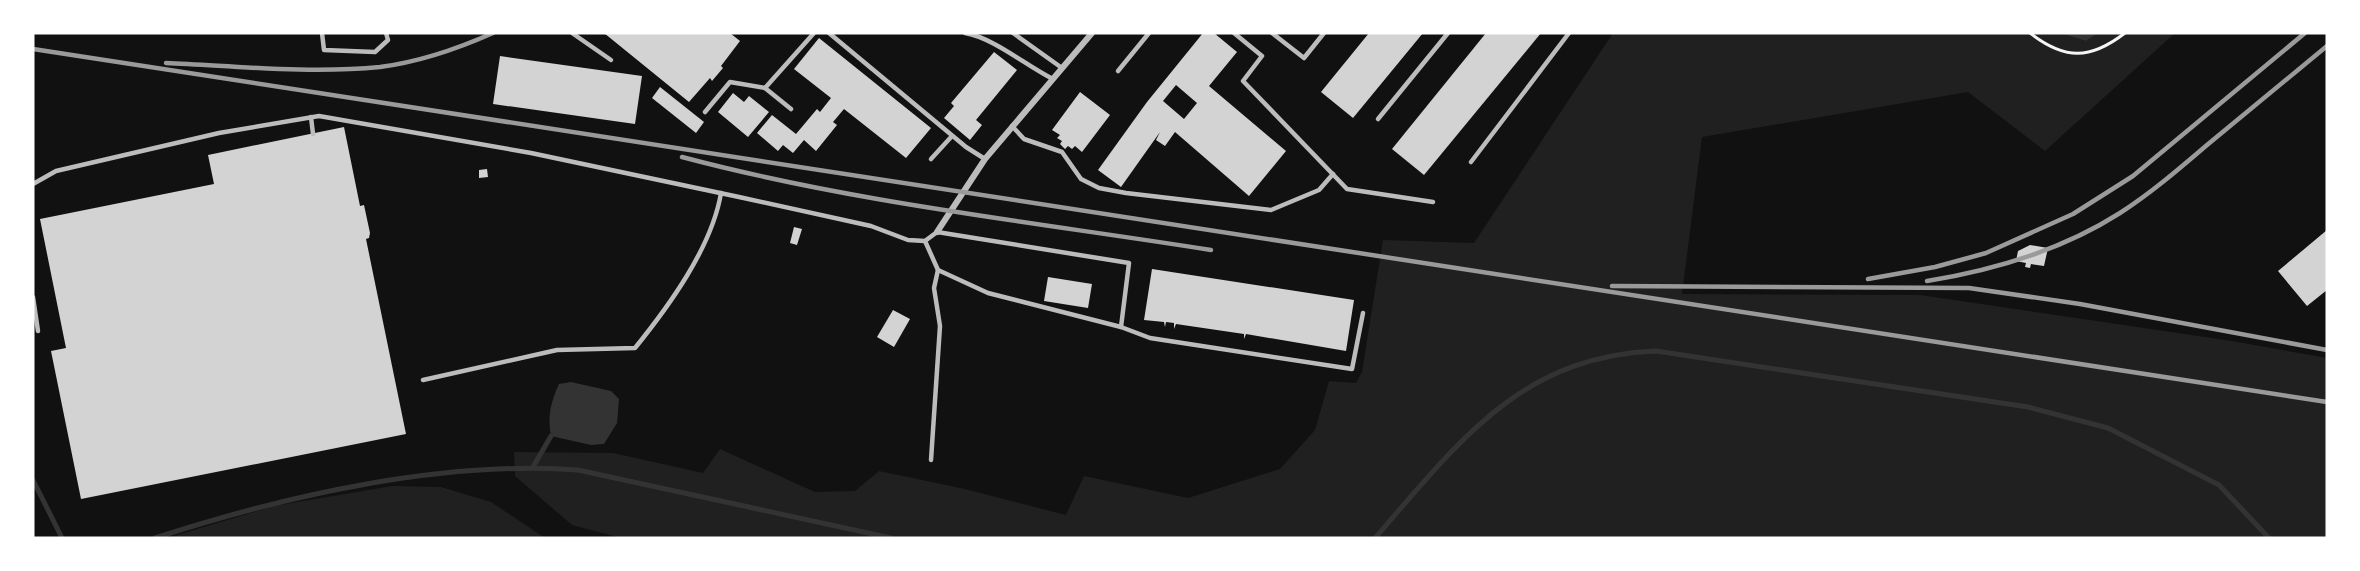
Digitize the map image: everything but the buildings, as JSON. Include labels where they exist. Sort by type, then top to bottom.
[{"type":"street","points":[[937,232],[985,159],[1092,33]]},
{"type":"lane","points":[[322,33],[324,50],[375,52],[388,40],[386,33]]},
{"type":"lane","points":[[572,33],[611,60]]},
{"type":"lane","points":[[765,88],[814,33]]},
{"type":"lane","points":[[830,33],[952,136],[985,159]]},
{"type":"lane","points":[[965,33],[981,36],[1053,79]]},
{"type":"lane","points":[[1013,33],[1062,68]]},
{"type":"lane","points":[[1118,71],[1149,33]]},
{"type":"lane","points":[[1234,33],[1262,56],[1243,81],[1347,189],[1433,202]]},
{"type":"lane","points":[[1272,33],[1304,58],[1324,33]]},
{"type":"lane","points":[[1378,119],[1448,33]]},
{"type":"lane","points":[[1471,162],[1569,33]]},
{"type":"lane","points":[[705,112],[730,82],[765,88],[791,109]]},
{"type":"lane","points":[[33,184],[56,171],[219,132],[319,116],[531,153],[872,226],[908,240],[925,241],[937,232],[1129,264],[1120,327]]},
{"type":"lane","points":[[311,117],[313,134]]},
{"type":"lane","points":[[1012,126],[1024,139],[1062,152],[1081,178],[1099,188],[1126,193],[1271,210],[1319,190],[1334,174]]},
{"type":"lane","points":[[931,159],[952,136]]},
{"type":"lane","points":[[423,380],[557,350],[635,348],[674,300],[718,213],[721,193]]},
{"type":"lane","points":[[925,241],[938,270],[934,288],[940,326],[931,460]]},
{"type":"lane","points":[[938,270],[988,293],[1120,327],[1150,338],[1352,369],[1363,313]]},
{"type":"lane","points":[[33,297],[38,331]]},
{"type":"path","points":[[2030,33],[2045,45],[2081,56],[2112,43],[2125,33]]},
{"type":"shaded area","points":[[1613,33],[2060,33],[2086,41],[2098,33],[2175,33],[2045,151],[1968,92],[1702,137],[1682,294],[1920,295],[2232,341],[2327,358],[2327,538],[621,538],[572,525],[515,476],[514,452],[613,453],[703,473],[720,449],[815,492],[855,491],[879,471],[965,489],[1066,515],[1084,476],[1188,498],[1280,469],[1315,430],[1329,381],[1356,383],[1362,372],[1383,240],[1474,243]]},
{"type":"shaded area","points":[[2060,33],[2098,33],[2086,41]]},
{"type":"shaded area","points":[[571,382],[611,391],[619,399],[617,423],[604,444],[591,445],[551,436],[550,409],[554,397],[559,384]]},
{"type":"shaded area","points":[[392,486],[441,487],[491,502],[545,538],[167,538],[274,506]]},
{"type":"waterway","points":[[1375,538],[1464,439],[1495,411],[1529,388],[1566,369],[1608,357],[1656,351],[2028,407],[2108,428],[2219,485],[2269,538]]},
{"type":"waterway","points":[[533,467],[551,436]]},
{"type":"waterway","points":[[155,538],[256,508],[310,495],[418,476],[473,470],[526,468],[578,470],[891,538]]},
{"type":"waterway","points":[[33,480],[62,538]]},
{"type":"railway","points":[[166,63],[300,70],[380,67],[438,54],[493,33]]},
{"type":"railway","points":[[1868,279],[1935,267],[1986,253],[2073,214],[2133,176],[2305,33]]},
{"type":"railway","points":[[1927,281],[1978,271],[2027,257],[2098,226],[2165,180],[2327,46]]},
{"type":"railway","points":[[33,49],[2327,402]]},
{"type":"railway","points":[[682,157],[747,173],[879,199],[1211,250]]},
{"type":"railway","points":[[1612,286],[1969,288],[2080,304],[2327,350]]}]
